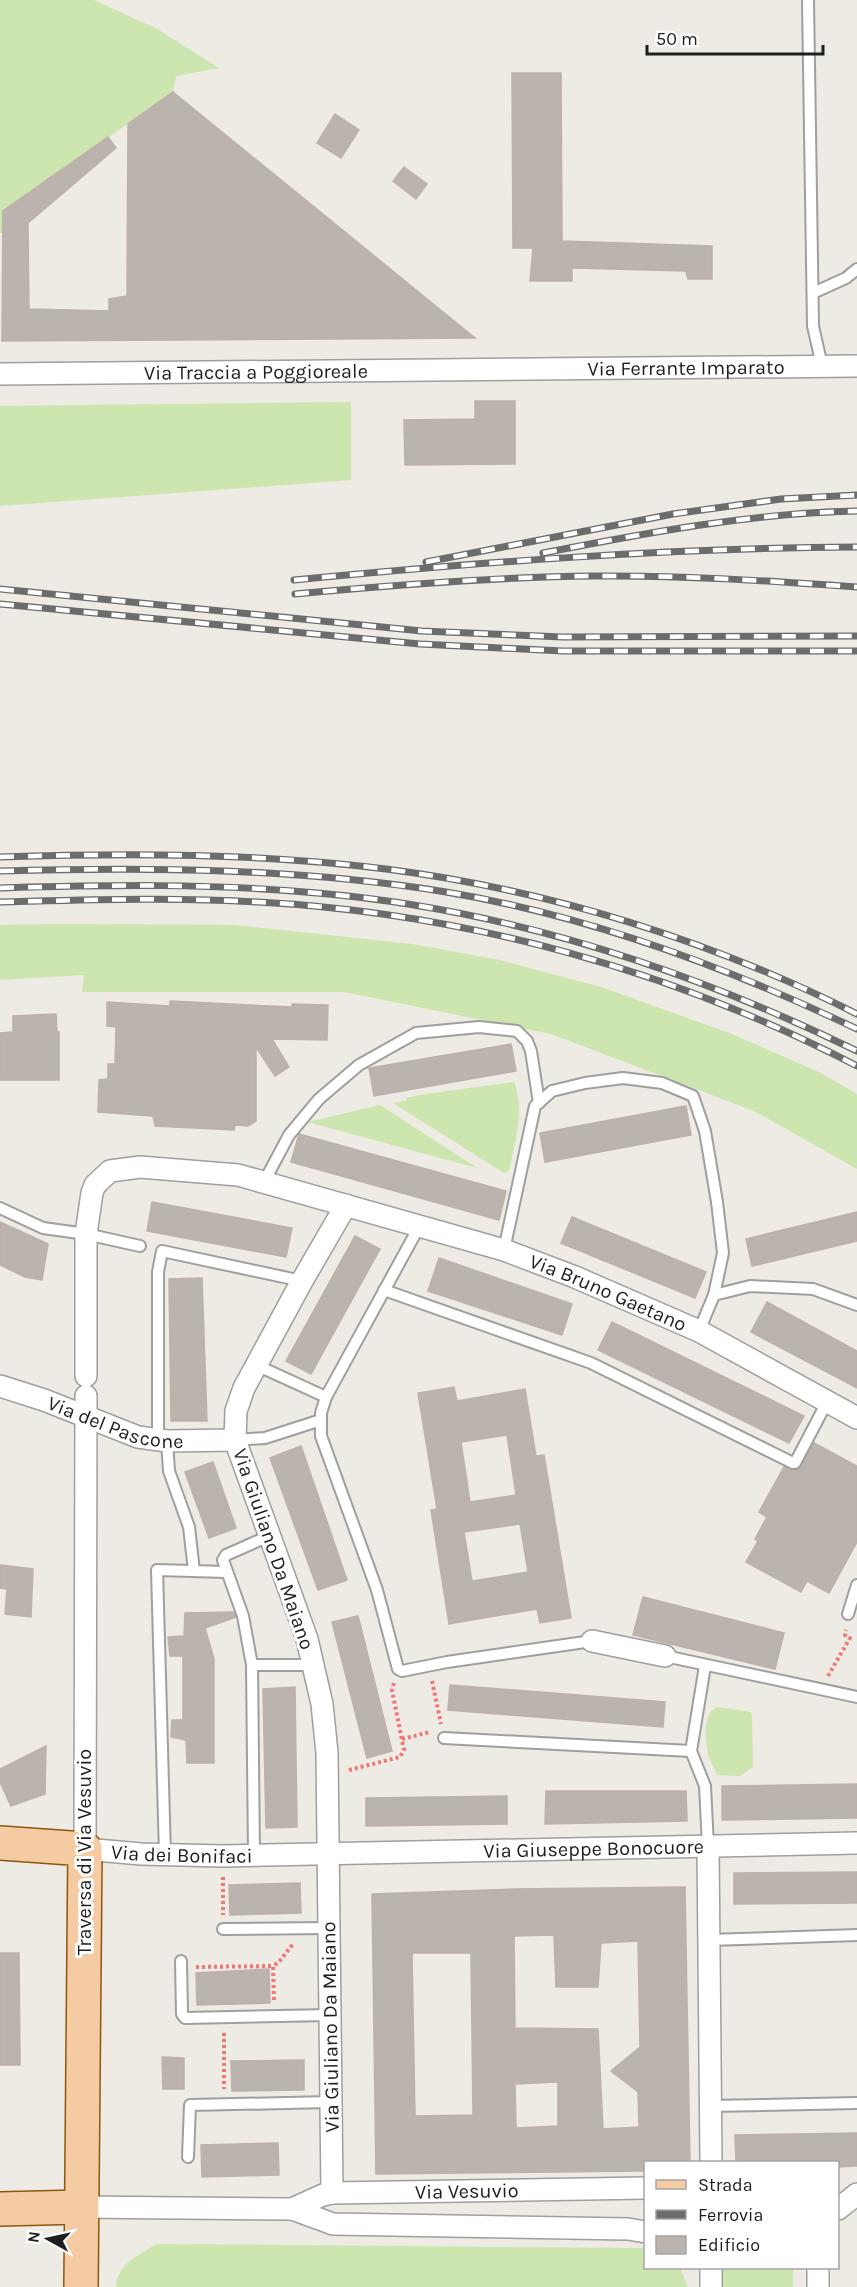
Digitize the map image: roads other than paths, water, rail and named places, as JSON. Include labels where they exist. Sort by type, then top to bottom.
[{"type":"main road","name":"Via dei Bonifaci","points":[[0,1843],[85,1849]]},
{"type":"main road","name":"Traversa di Via Vesuvio","points":[[81,2287],[85,1849]]},
{"type":"main road","name":"Via Vesuvio","points":[[0,2209],[81,2207]]},
{"type":"street","name":"Via Ferrante Imparato","points":[[513,369],[857,366]]},
{"type":"street","name":"Via Traccia a Poggioreale","points":[[0,374],[513,369]]},
{"type":"street","points":[[86,1396],[86,1234],[95,1185],[110,1171],[140,1167],[226,1173],[346,1205]]},
{"type":"street","name":"Via Bruno Gaetano","points":[[346,1205],[504,1250],[575,1277],[699,1331],[857,1418]]},
{"type":"street","name":"Via Giuliano Da Maiano","points":[[332,2193],[327,1772],[322,1704],[314,1665],[235,1440],[235,1420],[238,1403],[256,1365],[346,1205]]},
{"type":"street","name":"Via del Pascone","points":[[0,1386],[44,1400],[86,1396],[138,1437],[163,1440],[235,1440]]},
{"type":"street","name":"Traversa di Via Vesuvio","points":[[85,1849],[86,1396]]},
{"type":"street","points":[[592,1641],[665,1656]]},
{"type":"street","name":"Via Giuseppe Bonocuore","points":[[328,1854],[857,1843]]},
{"type":"street","points":[[708,1846],[711,2161]]},
{"type":"street","name":"Via dei Bonifaci","points":[[85,1849],[165,1855],[328,1854]]},
{"type":"street","name":"Via Vesuvio","points":[[292,2209],[332,2193],[644,2187]]},
{"type":"street","points":[[839,2190],[857,2192]]},
{"type":"street","points":[[839,2207],[857,2192]]},
{"type":"street","name":"Via Vesuvio","points":[[81,2207],[292,2209],[333,2224],[628,2229],[644,2232]]},
{"type":"street","points":[[818,2269],[818,2287]]},
{"type":"lane","points":[[808,0],[813,326],[822,366]]},
{"type":"lane","points":[[813,293],[846,278],[857,269]]},
{"type":"lane","points":[[264,1182],[288,1135],[319,1099],[359,1065],[416,1033],[479,1027],[517,1031],[527,1041],[531,1051],[538,1103]]},
{"type":"lane","points":[[504,1250],[535,1106],[552,1091],[585,1083],[623,1078],[662,1083],[693,1096],[705,1131],[717,1202],[723,1253],[714,1296],[699,1331]]},
{"type":"lane","points":[[0,1208],[43,1228],[86,1234],[140,1246]]},
{"type":"lane","points":[[420,1225],[326,1397],[321,1420],[321,1436],[377,1590],[400,1671],[592,1641]]},
{"type":"lane","points":[[194,1570],[189,1527],[173,1483],[163,1440],[158,1272],[162,1251],[302,1281]]},
{"type":"lane","points":[[714,1296],[750,1287],[813,1289],[857,1305]]},
{"type":"lane","points":[[384,1290],[570,1354],[793,1463],[827,1402]]},
{"type":"lane","points":[[256,1365],[326,1397]]},
{"type":"lane","points":[[235,1440],[265,1438],[321,1420]]},
{"type":"lane","points":[[254,1855],[252,1665],[240,1603],[223,1560],[225,1556],[269,1536]]},
{"type":"lane","points":[[165,1855],[157,1570],[226,1572]]},
{"type":"lane","points":[[848,1614],[857,1586]]},
{"type":"lane","points":[[665,1656],[857,1697]]},
{"type":"lane","points":[[252,1665],[314,1665]]},
{"type":"lane","points":[[705,1666],[691,1751],[705,1786],[708,1846]]},
{"type":"lane","points":[[443,1734],[691,1751]]},
{"type":"lane","points":[[223,1929],[329,1928]]},
{"type":"lane","points":[[709,1940],[857,1935]]},
{"type":"lane","points":[[182,1964],[184,2017],[330,2015]]},
{"type":"lane","points":[[188,2157],[189,2106],[331,2102]]},
{"type":"lane","points":[[710,2106],[857,2103]]},
{"type":"railway","points":[[426,562],[673,514],[781,499],[857,495]]},
{"type":"railway","points":[[543,553],[660,531],[738,520],[857,511]]},
{"type":"railway","points":[[294,580],[575,557],[716,550],[857,547]]},
{"type":"railway","points":[[295,594],[444,582],[594,576],[693,577],[857,587]]},
{"type":"railway","points":[[0,589],[422,631],[563,637],[857,636]]},
{"type":"railway","points":[[0,604],[420,644],[562,651],[857,651]]},
{"type":"railway","points":[[0,857],[97,855],[242,857],[338,864],[447,878],[568,905],[686,941],[801,987],[857,1014]]},
{"type":"railway","points":[[0,871],[112,869],[224,871],[335,878],[446,892],[553,915],[657,946],[758,985],[857,1029]]},
{"type":"railway","points":[[0,888],[198,886],[277,890],[387,901],[457,913],[526,928],[661,969],[793,1021],[857,1051]]},
{"type":"railway","points":[[0,902],[161,899],[258,902],[336,908],[490,933],[566,952],[715,1001],[857,1066]]}]
